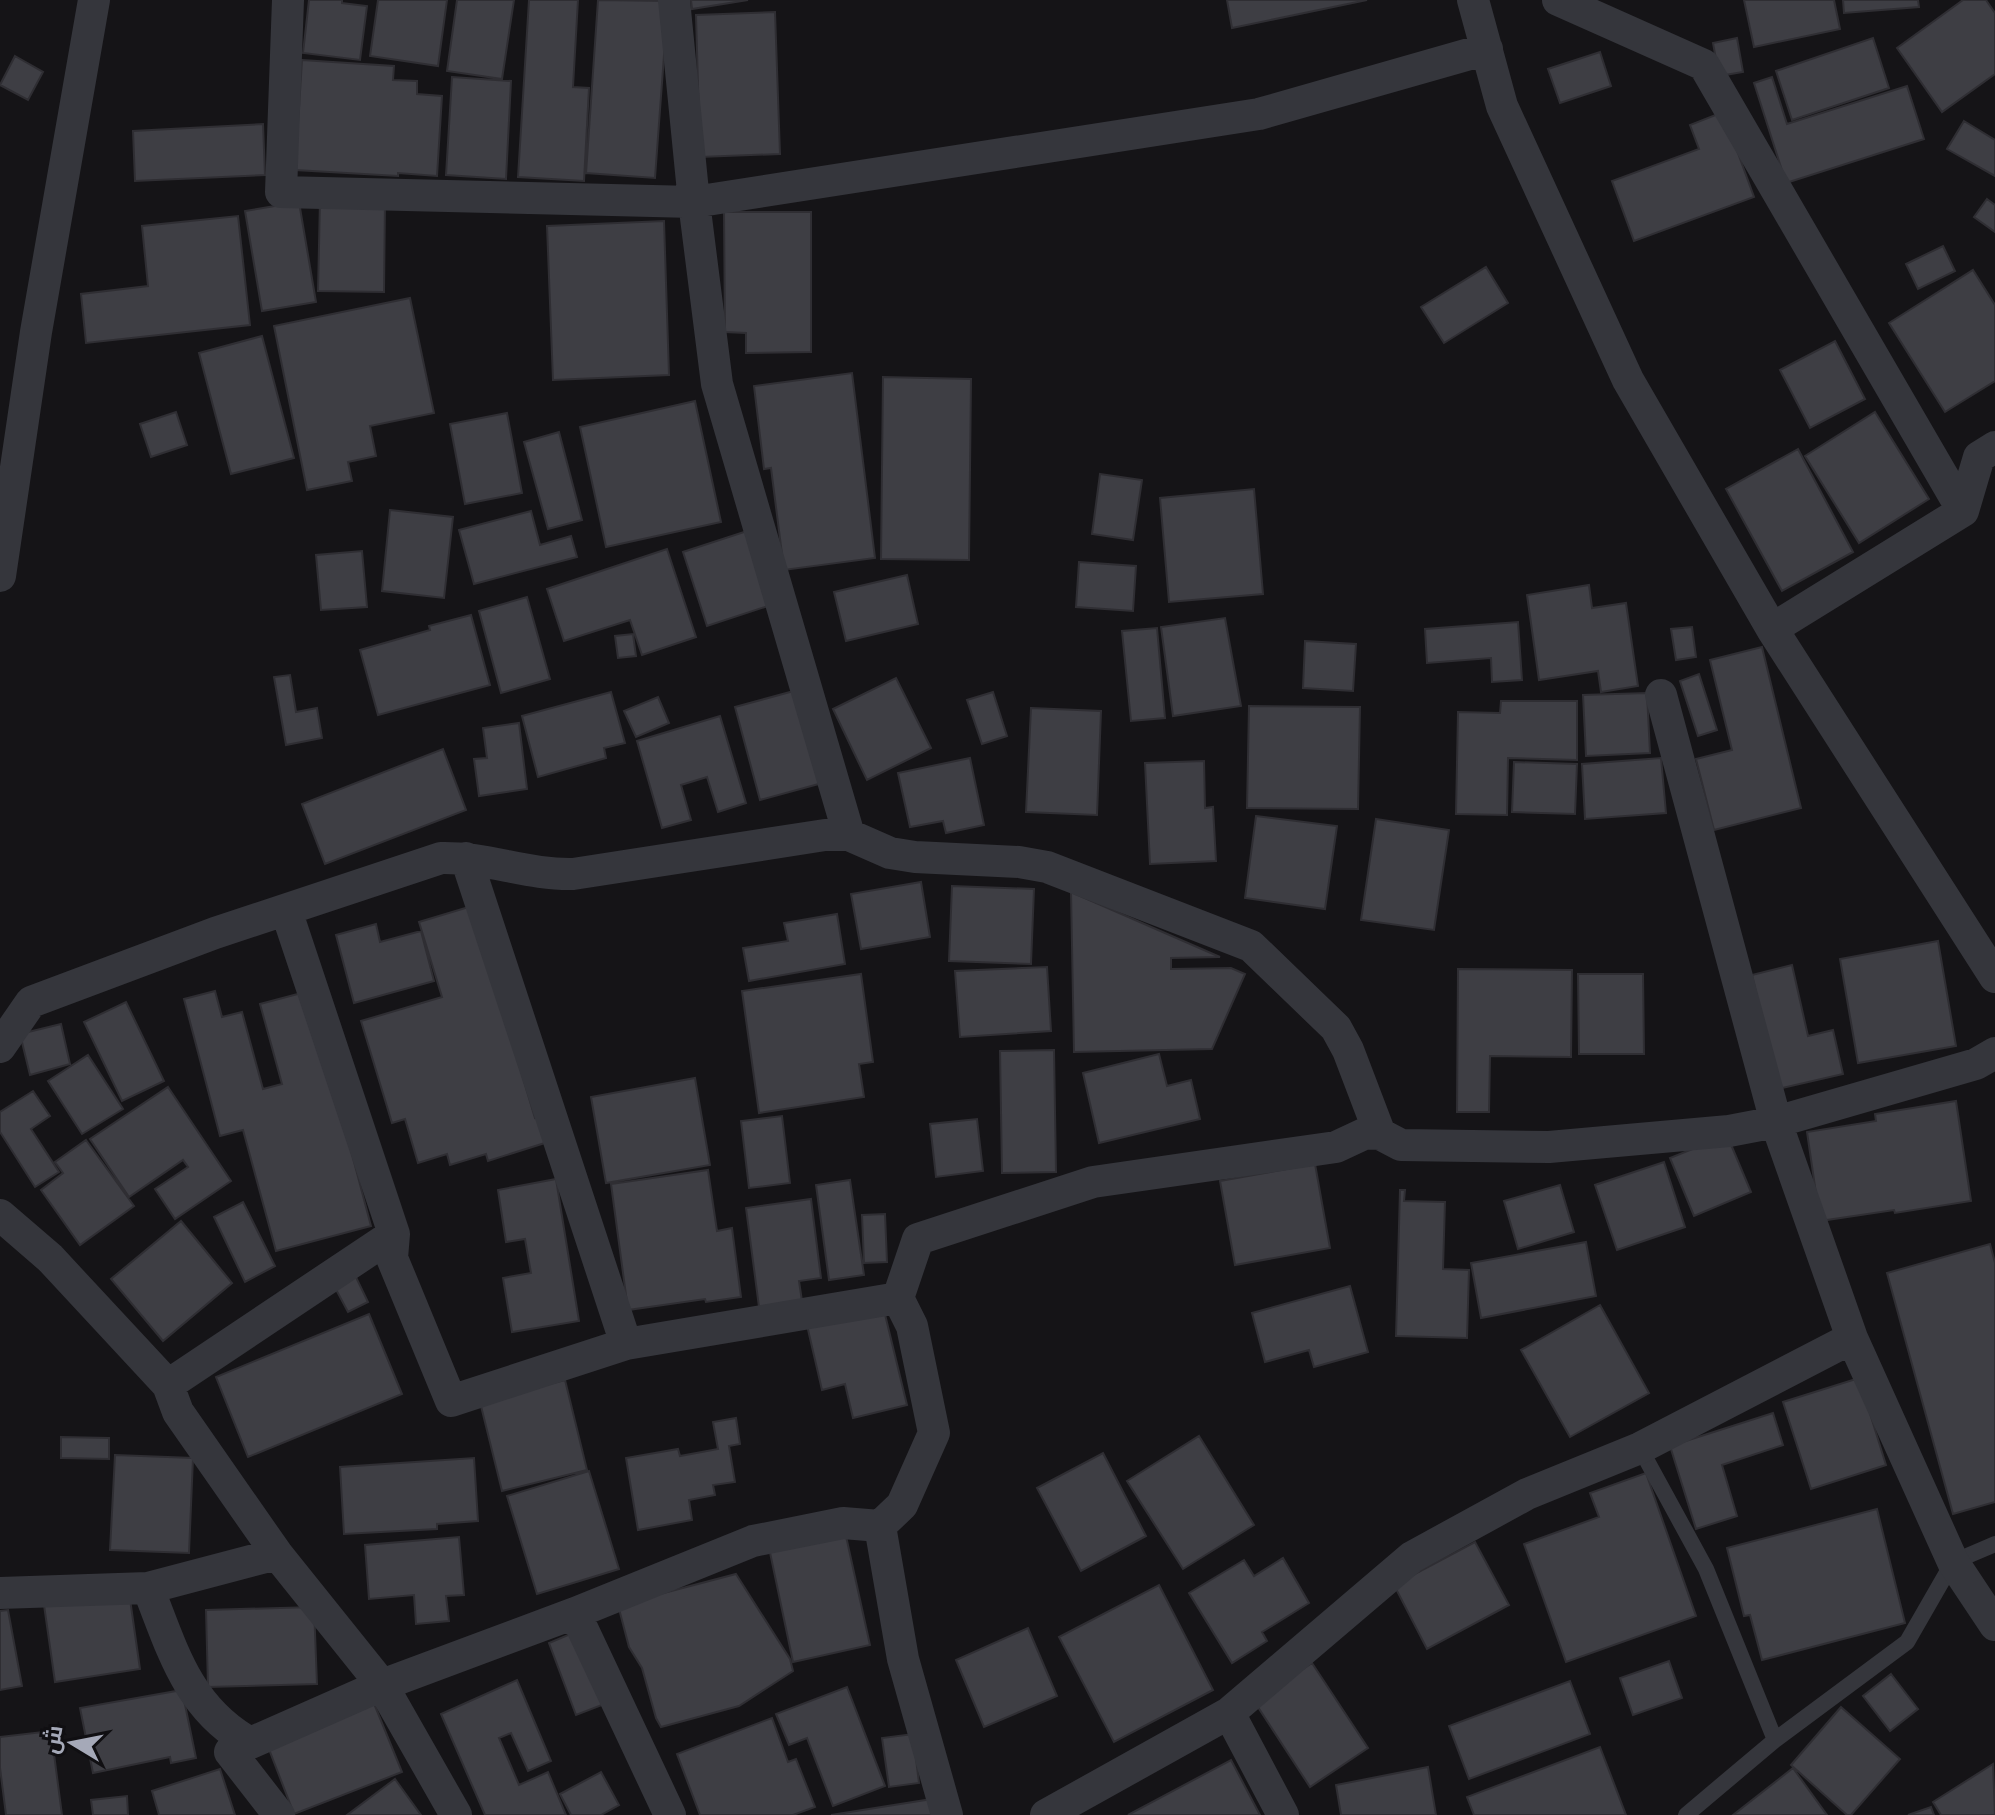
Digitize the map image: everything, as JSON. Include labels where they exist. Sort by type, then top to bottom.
[{"type":"street","points":[[0,576],[36,332],[94,0]]},
{"type":"street","points":[[288,0],[281,192],[694,202],[1259,114],[1487,49]]},
{"type":"street","points":[[674,0],[694,202],[717,384],[849,835]]},
{"type":"street","points":[[1473,0],[1502,106],[1628,380],[1772,629],[1995,977]]},
{"type":"street","points":[[1558,0],[1704,65],[1963,511]]},
{"type":"street","points":[[1772,629],[1963,511],[1979,457],[1995,447]]},
{"type":"street","points":[[1661,695],[1776,1122],[1852,1338],[1953,1562],[1995,1625]]},
{"type":"street","points":[[0,1047],[31,1002],[215,933],[441,858],[466,858],[547,875],[573,874],[825,835],[849,835],[890,853],[1019,862],[1047,867],[1251,946],[1336,1028],[1348,1050],[1380,1134]]},
{"type":"street","points":[[466,858],[626,1344]]},
{"type":"street","points":[[286,910],[394,1234],[392,1258],[451,1401],[626,1344],[898,1298]]},
{"type":"street","points":[[230,1752],[382,1685],[575,1613],[753,1541],[843,1523],[880,1526],[902,1505],[934,1433],[912,1326],[898,1298],[918,1239],[1093,1182],[1336,1147],[1366,1133],[1380,1134],[1401,1145],[1549,1147],[1729,1131],[1776,1122],[1976,1064],[1995,1053]]},
{"type":"street","points":[[0,1215],[50,1258],[168,1385],[178,1412],[277,1554],[382,1685],[456,1815]]},
{"type":"street","points":[[168,1385],[394,1234]]},
{"type":"street","points":[[1046,1815],[1229,1713],[1412,1557],[1527,1494],[1640,1448],[1852,1338]]},
{"type":"street","points":[[880,1526],[903,1659],[947,1815]]},
{"type":"street","points":[[0,1593],[148,1588],[277,1554]]},
{"type":"street","points":[[148,1588],[184,1679],[222,1726],[245,1740],[230,1752]]},
{"type":"street","points":[[575,1613],[670,1815]]},
{"type":"street","points":[[1229,1713],[1283,1815]]},
{"type":"street","points":[[230,1752],[279,1815]]},
{"type":"lane","points":[[1640,1448],[1706,1569],[1775,1740]]},
{"type":"lane","points":[[1686,1815],[1775,1740],[1907,1642],[1953,1562],[1995,1544]]},
{"type":"building","points":[[309,0],[342,0],[342,3],[367,6],[360,60],[303,53]]},
{"type":"building","points":[[378,0],[447,0],[438,66],[370,56]]},
{"type":"building","points":[[457,0],[514,0],[502,79],[447,71]]},
{"type":"building","points":[[529,0],[578,0],[573,87],[589,88],[584,181],[518,177]]},
{"type":"building","points":[[598,0],[668,1],[655,178],[586,173]]},
{"type":"building","points":[[691,0],[748,0],[692,9]]},
{"type":"building","points":[[1227,0],[1367,0],[1232,28]]},
{"type":"building","points":[[1744,0],[1834,0],[1840,29],[1754,47]]},
{"type":"building","points":[[1843,0],[1918,0],[1919,7],[1844,13]]},
{"type":"building","points":[[1963,0],[1986,0],[1995,13],[1995,74],[1942,112],[1897,48]]},
{"type":"building","points":[[775,12],[780,154],[700,157],[696,15]]},
{"type":"building","points":[[1737,38],[1743,72],[1719,76],[1713,43]]},
{"type":"building","points":[[1873,38],[1889,88],[1792,120],[1776,71]]},
{"type":"building","points":[[1600,52],[1611,86],[1560,103],[1548,69]]},
{"type":"building","points":[[15,56],[43,72],[28,100],[0,85]]},
{"type":"building","points":[[302,60],[394,66],[393,80],[417,81],[417,94],[442,96],[437,176],[295,170]]},
{"type":"building","points":[[452,77],[511,81],[506,179],[446,175]]},
{"type":"building","points":[[1772,77],[1787,124],[1907,86],[1924,139],[1786,183],[1754,83]]},
{"type":"building","points":[[1723,112],[1754,197],[1634,241],[1612,181],[1699,149],[1690,125]]},
{"type":"building","points":[[1964,121],[1995,140],[1995,176],[1947,149]]},
{"type":"building","points":[[263,124],[265,175],[135,181],[133,131]]},
{"type":"building","points":[[1987,199],[1995,205],[1995,232],[1974,217]]},
{"type":"building","points":[[320,200],[385,201],[384,292],[318,291]]},
{"type":"building","points":[[299,202],[316,302],[262,311],[245,211]]},
{"type":"building","points":[[724,212],[811,212],[811,352],[746,353],[746,333],[725,332]]},
{"type":"building","points":[[238,216],[250,325],[86,343],[81,294],[148,286],[142,226]]},
{"type":"building","points":[[664,221],[669,375],[553,380],[547,226]]},
{"type":"building","points":[[1943,246],[1955,271],[1918,289],[1906,264]]},
{"type":"building","points":[[1486,267],[1508,303],[1444,343],[1421,307]]},
{"type":"building","points":[[1973,270],[1995,305],[1995,381],[1945,412],[1889,323]]},
{"type":"building","points":[[410,298],[434,413],[370,426],[376,456],[348,462],[352,481],[307,490],[274,326]]},
{"type":"building","points":[[262,336],[294,458],[231,474],[199,353]]},
{"type":"building","points":[[1835,341],[1865,399],[1810,428],[1780,370]]},
{"type":"building","points":[[852,373],[875,558],[784,570],[771,468],[764,469],[754,386]]},
{"type":"building","points":[[883,377],[971,379],[969,560],[881,559]]},
{"type":"building","points":[[695,401],[721,522],[606,547],[580,427]]},
{"type":"building","points":[[176,412],[187,445],[151,457],[140,424]]},
{"type":"building","points":[[1875,412],[1929,499],[1859,543],[1805,456]]},
{"type":"building","points":[[507,413],[522,493],[465,504],[450,424]]},
{"type":"building","points":[[559,432],[582,520],[548,529],[524,442]]},
{"type":"building","points":[[1798,449],[1853,552],[1782,591],[1726,489]]},
{"type":"building","points":[[1100,474],[1142,480],[1133,540],[1092,534]]},
{"type":"building","points":[[1254,489],[1263,594],[1169,602],[1160,498]]},
{"type":"building","points":[[390,510],[453,517],[444,598],[382,591]]},
{"type":"building","points":[[531,511],[540,545],[571,536],[577,557],[474,584],[459,530]]},
{"type":"building","points":[[747,531],[771,605],[707,626],[683,552]]},
{"type":"building","points":[[667,549],[696,637],[642,655],[630,620],[564,641],[547,589]]},
{"type":"building","points":[[362,551],[367,607],[321,610],[316,555]]},
{"type":"building","points":[[1079,562],[1136,566],[1133,611],[1076,607]]},
{"type":"building","points":[[907,575],[918,624],[846,641],[834,592]]},
{"type":"building","points":[[1589,585],[1592,608],[1626,603],[1638,686],[1601,692],[1598,671],[1539,680],[1527,595]]},
{"type":"building","points":[[527,597],[550,679],[501,693],[479,611]]},
{"type":"building","points":[[471,615],[490,685],[378,715],[360,650]]},
{"type":"building","points":[[1225,618],[1241,706],[1173,716],[1161,627]]},
{"type":"building","points":[[1518,622],[1522,680],[1492,682],[1491,658],[1427,663],[1425,629]]},
{"type":"building","points":[[1692,627],[1696,657],[1676,660],[1671,629]]},
{"type":"building","points":[[1157,628],[1165,718],[1131,721],[1122,631]]},
{"type":"building","points":[[633,634],[636,656],[618,658],[615,636]]},
{"type":"building","points":[[1305,641],[1356,644],[1353,691],[1303,688]]},
{"type":"building","points":[[1762,647],[1801,808],[1714,830],[1696,759],[1732,750],[1710,660]]},
{"type":"building","points":[[1699,674],[1717,730],[1698,736],[1680,681]]},
{"type":"building","points":[[290,675],[296,712],[317,708],[322,738],[286,745],[274,677]]},
{"type":"building","points":[[896,678],[931,748],[867,780],[833,709]]},
{"type":"building","points":[[801,689],[826,782],[760,800],[735,707]]},
{"type":"building","points":[[611,692],[625,743],[604,748],[606,758],[538,777],[522,716]]},
{"type":"building","points":[[993,692],[1007,736],[982,744],[967,700]]},
{"type":"building","points":[[1647,693],[1650,753],[1586,756],[1583,695]]},
{"type":"building","points":[[658,697],[669,723],[636,737],[624,711]]},
{"type":"building","points":[[1501,701],[1577,701],[1577,760],[1508,758],[1507,815],[1456,814],[1458,712],[1500,713]]},
{"type":"building","points":[[1249,706],[1360,707],[1358,809],[1247,808]]},
{"type":"building","points":[[1031,708],[1101,711],[1097,815],[1026,812]]},
{"type":"building","points":[[720,716],[746,803],[718,812],[707,777],[681,785],[691,820],[662,828],[637,741]]},
{"type":"building","points":[[519,723],[527,789],[479,796],[474,759],[487,758],[483,728]]},
{"type":"building","points":[[443,749],[466,810],[325,864],[302,804]]},
{"type":"building","points":[[970,758],[984,825],[946,833],[943,821],[910,827],[898,773]]},
{"type":"building","points":[[1661,758],[1666,813],[1585,819],[1582,764]]},
{"type":"building","points":[[1204,761],[1205,808],[1213,807],[1216,861],[1150,864],[1145,763]]},
{"type":"building","points":[[1514,762],[1577,764],[1575,814],[1512,812]]},
{"type":"building","points":[[1256,816],[1337,826],[1325,909],[1245,898]]},
{"type":"building","points":[[1376,819],[1449,830],[1434,930],[1361,920]]},
{"type":"building","points":[[921,882],[930,937],[861,949],[851,894]]},
{"type":"building","points":[[952,886],[1034,889],[1031,964],[949,961]]},
{"type":"building","points":[[1071,892],[1220,957],[1171,958],[1171,969],[1231,968],[1245,974],[1212,1049],[1074,1052]]},
{"type":"building","points":[[472,906],[535,1118],[540,1117],[548,1142],[488,1161],[486,1154],[450,1165],[447,1154],[418,1163],[405,1119],[392,1123],[361,1021],[442,997],[419,922]]},
{"type":"building","points":[[837,914],[845,964],[749,981],[743,948],[788,941],[784,923]]},
{"type":"building","points":[[376,924],[380,942],[421,931],[434,981],[354,1003],[336,935]]},
{"type":"building","points":[[1938,941],[1956,1046],[1858,1063],[1840,959]]},
{"type":"building","points":[[1792,965],[1808,1036],[1833,1030],[1843,1074],[1778,1089],[1752,975]]},
{"type":"building","points":[[1047,967],[1051,1031],[960,1037],[955,971]]},
{"type":"building","points":[[1458,969],[1572,970],[1571,1057],[1490,1056],[1489,1112],[1457,1112]]},
{"type":"building","points":[[861,974],[873,1062],[859,1064],[864,1097],[759,1113],[742,991]]},
{"type":"building","points":[[1578,974],[1643,974],[1644,1054],[1579,1054]]},
{"type":"building","points":[[215,991],[222,1017],[242,1012],[263,1089],[282,1084],[260,1004],[309,991],[371,1226],[276,1251],[243,1130],[220,1136],[184,999]]},
{"type":"building","points":[[126,1002],[164,1081],[122,1101],[84,1022]]},
{"type":"building","points":[[61,1024],[70,1064],[30,1075],[20,1034]]},
{"type":"building","points":[[1054,1050],[1056,1172],[1002,1173],[1000,1051]]},
{"type":"building","points":[[1159,1054],[1167,1086],[1191,1080],[1200,1119],[1099,1143],[1083,1073]]},
{"type":"building","points":[[88,1055],[123,1109],[82,1134],[48,1081]]},
{"type":"building","points":[[695,1078],[710,1165],[606,1183],[591,1097]]},
{"type":"building","points":[[168,1087],[231,1181],[175,1219],[155,1189],[188,1167],[183,1160],[129,1197],[90,1139]]},
{"type":"building","points":[[33,1091],[50,1116],[31,1129],[59,1172],[35,1187],[0,1132],[0,1112]]},
{"type":"building","points":[[1956,1101],[1971,1201],[1820,1221],[1807,1132],[1876,1121],[1875,1114]]},
{"type":"building","points":[[782,1116],[790,1183],[749,1188],[741,1121]]},
{"type":"building","points":[[977,1119],[983,1171],[936,1177],[930,1124]]},
{"type":"building","points":[[1727,1135],[1751,1192],[1694,1216],[1670,1158]]},
{"type":"building","points":[[86,1140],[134,1206],[80,1245],[41,1190],[63,1173],[55,1162]]},
{"type":"building","points":[[1664,1162],[1685,1227],[1617,1250],[1595,1185]]},
{"type":"building","points":[[1315,1164],[1330,1248],[1235,1265],[1220,1181]]},
{"type":"building","points":[[708,1170],[717,1231],[732,1228],[741,1297],[628,1310],[611,1184]]},
{"type":"building","points":[[556,1179],[579,1321],[512,1332],[503,1278],[531,1273],[525,1239],[506,1242],[498,1190]]},
{"type":"building","points":[[850,1180],[864,1275],[829,1280],[816,1185]]},
{"type":"building","points":[[1560,1185],[1574,1232],[1518,1249],[1504,1201]]},
{"type":"building","points":[[1400,1190],[1405,1190],[1404,1201],[1445,1202],[1443,1269],[1469,1270],[1467,1338],[1396,1336]]},
{"type":"building","points":[[811,1199],[821,1278],[799,1281],[802,1301],[759,1307],[746,1208]]},
{"type":"building","points":[[243,1202],[275,1266],[245,1282],[214,1217]]},
{"type":"building","points":[[885,1214],[887,1262],[864,1263],[862,1215]]},
{"type":"building","points":[[181,1221],[232,1283],[163,1341],[111,1279]]},
{"type":"building","points":[[1586,1242],[1596,1296],[1481,1318],[1471,1263]]},
{"type":"building","points":[[1990,1244],[1995,1263],[1995,1502],[1953,1514],[1887,1273]]},
{"type":"building","points":[[353,1271],[368,1302],[348,1312],[332,1282]]},
{"type":"building","points":[[1350,1286],[1368,1352],[1314,1367],[1309,1350],[1265,1362],[1252,1313]]},
{"type":"building","points":[[882,1302],[907,1405],[853,1418],[845,1384],[822,1390],[806,1321]]},
{"type":"building","points":[[1600,1305],[1649,1393],[1570,1437],[1521,1350]]},
{"type":"building","points":[[369,1314],[402,1394],[248,1457],[216,1377]]},
{"type":"building","points":[[1859,1378],[1886,1465],[1811,1489],[1783,1402]]},
{"type":"building","points":[[565,1380],[587,1470],[502,1491],[480,1402]]},
{"type":"building","points":[[1773,1413],[1783,1445],[1722,1465],[1737,1516],[1696,1529],[1670,1446]]},
{"type":"building","points":[[736,1418],[740,1444],[729,1446],[735,1482],[713,1485],[715,1495],[689,1500],[692,1520],[638,1530],[626,1458],[678,1449],[680,1456],[718,1449],[713,1422]]},
{"type":"building","points":[[1199,1436],[1254,1525],[1183,1569],[1127,1481]]},
{"type":"building","points":[[61,1437],[109,1438],[109,1459],[61,1458]]},
{"type":"building","points":[[1103,1453],[1146,1536],[1081,1571],[1037,1488]]},
{"type":"building","points":[[115,1455],[193,1458],[189,1553],[110,1550]]},
{"type":"building","points":[[474,1458],[478,1521],[437,1524],[437,1529],[344,1534],[340,1467]]},
{"type":"building","points":[[589,1471],[619,1569],[537,1594],[507,1496]]},
{"type":"building","points":[[1646,1473],[1696,1616],[1566,1662],[1524,1544],[1599,1517],[1590,1493]]},
{"type":"building","points":[[1877,1509],[1905,1623],[1762,1660],[1750,1615],[1744,1616],[1727,1548]]},
{"type":"building","points":[[844,1527],[870,1645],[793,1662],[768,1543]]},
{"type":"building","points":[[459,1537],[464,1595],[446,1596],[449,1621],[416,1624],[414,1595],[369,1599],[365,1545]]},
{"type":"building","points":[[1475,1542],[1509,1605],[1427,1649],[1394,1585]]},
{"type":"building","points":[[1283,1558],[1309,1603],[1262,1632],[1267,1641],[1232,1663],[1189,1593],[1244,1560],[1254,1576]]},
{"type":"building","points":[[736,1574],[790,1659],[793,1671],[739,1706],[661,1727],[642,1668],[629,1647],[618,1605]]},
{"type":"building","points":[[1159,1585],[1213,1690],[1114,1742],[1059,1637]]},
{"type":"building","points":[[129,1592],[140,1669],[55,1682],[44,1605]]},
{"type":"building","points":[[314,1607],[317,1684],[208,1687],[206,1610]]},
{"type":"building","points":[[8,1610],[22,1686],[0,1690],[0,1611]]},
{"type":"building","points":[[1028,1628],[1057,1696],[984,1727],[956,1660]]},
{"type":"building","points":[[575,1632],[602,1705],[576,1715],[549,1643]]},
{"type":"building","points":[[1669,1661],[1682,1698],[1633,1715],[1620,1678]]},
{"type":"building","points":[[1312,1663],[1368,1748],[1310,1787],[1254,1701]]},
{"type":"building","points":[[1891,1674],[1918,1709],[1890,1731],[1863,1696]]},
{"type":"building","points":[[517,1680],[551,1761],[528,1771],[511,1733],[499,1738],[519,1785],[548,1772],[566,1815],[485,1815],[441,1714]]},
{"type":"building","points":[[1570,1681],[1590,1734],[1469,1779],[1449,1726]]},
{"type":"building","points":[[847,1687],[885,1786],[833,1806],[807,1738],[789,1745],[776,1714]]},
{"type":"building","points":[[182,1690],[196,1758],[171,1763],[170,1757],[93,1773],[80,1708]]},
{"type":"building","points":[[373,1701],[402,1772],[294,1814],[267,1744]]},
{"type":"building","points":[[1841,1707],[1900,1759],[1851,1815],[1847,1815],[1791,1765]]},
{"type":"building","points":[[772,1718],[788,1762],[796,1759],[815,1807],[793,1815],[700,1815],[677,1754]]},
{"type":"building","points":[[51,1731],[62,1815],[6,1815],[0,1737]]},
{"type":"building","points":[[913,1734],[919,1783],[889,1787],[882,1738]]},
{"type":"building","points":[[1600,1747],[1626,1815],[1474,1815],[1467,1797]]},
{"type":"building","points":[[1231,1760],[1260,1815],[1128,1815]]},
{"type":"building","points":[[1993,1764],[1995,1815],[1941,1815],[1933,1802]]},
{"type":"building","points":[[1428,1767],[1436,1815],[1341,1815],[1336,1785]]},
{"type":"building","points":[[1793,1768],[1827,1815],[1733,1815]]},
{"type":"building","points":[[220,1769],[235,1815],[159,1815],[152,1791]]},
{"type":"building","points":[[601,1772],[619,1805],[601,1815],[571,1815],[560,1794]]},
{"type":"building","points":[[395,1779],[421,1815],[347,1815]]},
{"type":"building","points":[[127,1796],[128,1815],[93,1815],[91,1800]]},
{"type":"building","points":[[932,1799],[934,1815],[831,1815]]},
{"type":"building","points":[[1931,1807],[1934,1815],[1908,1815]]}]
